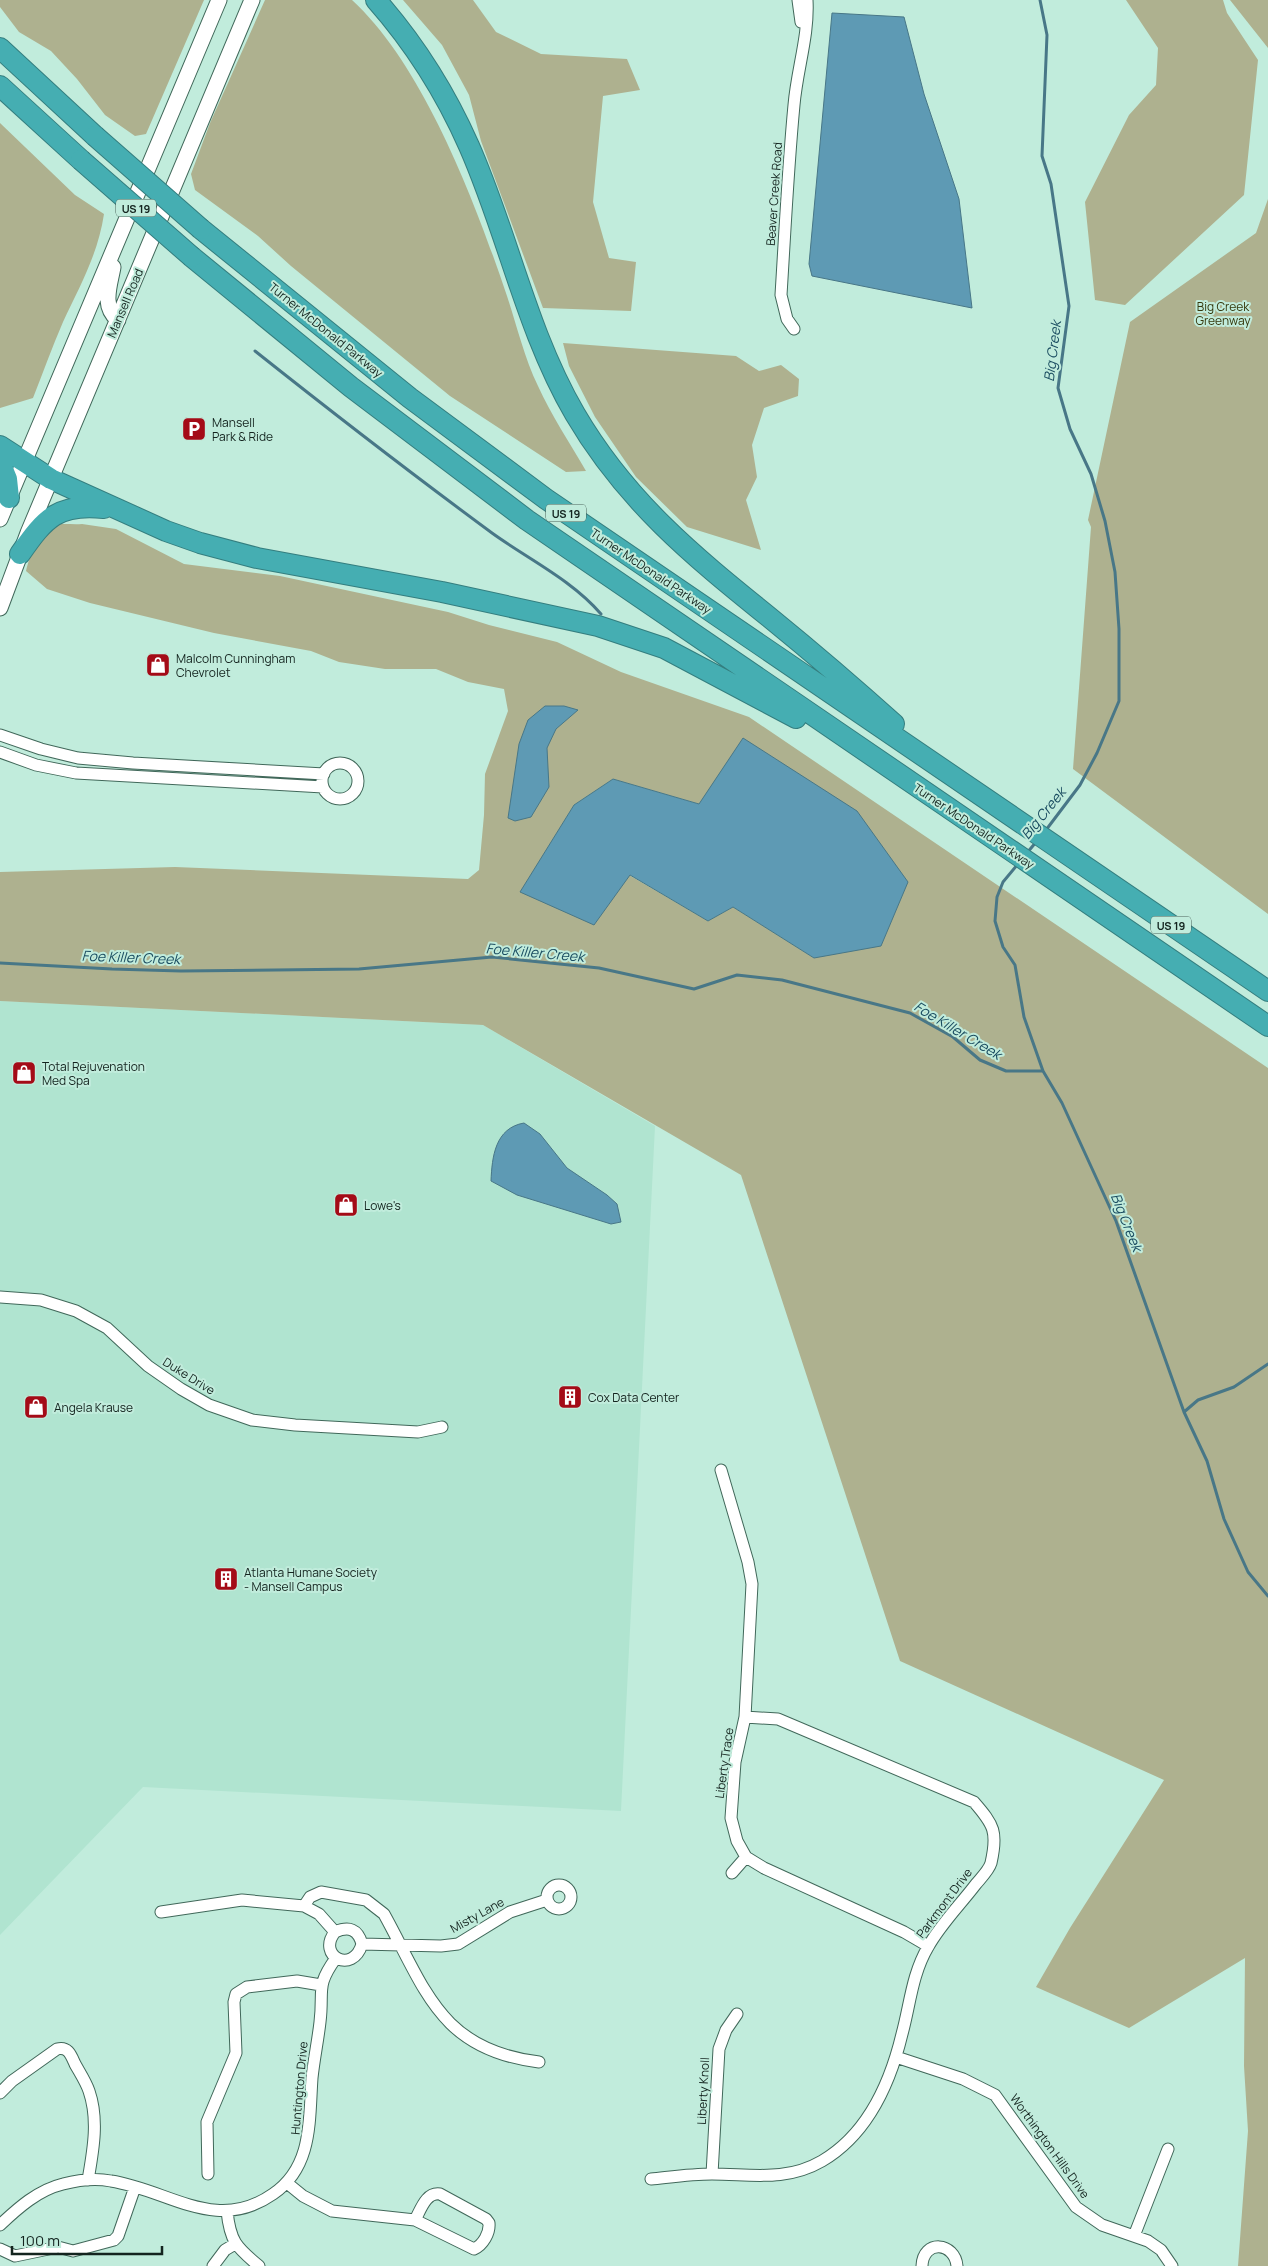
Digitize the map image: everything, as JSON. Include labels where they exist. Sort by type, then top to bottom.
[{"type":"highway","points":[[376,0],[418,54],[450,107],[474,159],[546,356],[575,413],[613,471],[646,511],[684,547],[845,680],[947,773]]},
{"type":"highway","name":"Turner McDonald Parkway","points":[[0,48],[95,136],[201,229],[369,366],[501,466],[626,554],[1268,991]]},
{"type":"highway","name":"Turner McDonald Parkway","points":[[0,86],[192,257],[351,387],[513,509],[610,578],[1268,1026]]},
{"type":"highway","points":[[0,446],[51,479],[166,531],[228,551],[442,592],[574,620],[623,633],[664,648],[872,756]]},
{"type":"highway","points":[[0,462],[7,479],[9,498]]},
{"type":"highway","points":[[20,554],[42,523],[58,512],[80,507],[119,510]]},
{"type":"main road","points":[[0,518],[219,0]]},
{"type":"main road","name":"Mansell Road","points":[[0,608],[51,479],[252,0]]},
{"type":"main road","points":[[118,238],[107,297],[111,314],[118,320]]},
{"type":"street","name":"Beaver Creek Road","points":[[798,0],[801,58]]},
{"type":"street","name":"Beaver Creek Road","points":[[794,329],[787,319],[781,295],[794,105],[807,33],[807,0]]},
{"type":"street","points":[[0,735],[78,758],[133,764],[324,774]]},
{"type":"street","points":[[0,752],[36,764],[85,774],[323,787],[333,798],[346,799],[356,791],[358,780],[353,769],[341,763],[328,768],[324,774],[323,787]]},
{"type":"street","name":"Duke Drive","points":[[0,1297],[41,1300],[76,1310],[106,1328],[148,1366],[181,1389],[209,1405],[252,1420],[295,1425],[418,1432],[442,1428]]},
{"type":"street","name":"Liberty Trace","points":[[721,1470],[748,1562],[752,1584],[745,1717],[735,1762],[731,1818],[737,1840],[746,1857]]},
{"type":"street","name":"Parkmont Drive","points":[[651,2179],[712,2174],[782,2176],[804,2170],[823,2161],[853,2138],[867,2122],[875,2108],[896,2057],[912,1988],[919,1965],[928,1946],[990,1866],[995,1836],[988,1818],[974,1802],[778,1719],[745,1717]]},
{"type":"street","points":[[732,1873],[746,1857],[764,1868],[904,1932],[928,1946]]},
{"type":"street","points":[[304,1906],[310,1896],[321,1892],[366,1900],[384,1914],[430,2000],[456,2030],[495,2053],[515,2059],[539,2062]]},
{"type":"street","points":[[161,1912],[242,1900],[304,1906],[319,1914],[335,1932]]},
{"type":"street","name":"Misty Lane","points":[[362,1944],[441,1946],[458,1944],[510,1912],[547,1900]]},
{"type":"street","points":[[344,1928],[353,1930],[360,1935],[362,1944],[360,1953],[353,1959],[344,1961],[336,1958],[331,1952],[329,1945],[330,1938],[335,1932],[344,1928]]},
{"type":"street","name":"Huntington Drive","points":[[0,2225],[38,2194],[62,2184],[88,2180],[112,2181],[198,2208],[227,2211],[244,2208],[275,2194],[287,2183],[301,2162],[309,2137],[312,2077],[320,2021],[321,1985],[324,1974],[336,1958]]},
{"type":"street","points":[[208,2174],[207,2122],[236,2053],[234,2002],[236,1994],[247,1987],[297,1981],[321,1985]]},
{"type":"street","name":"Liberty Knoll","points":[[712,2174],[719,2049],[726,2030],[738,2014]]},
{"type":"street","points":[[0,2093],[12,2081],[57,2048],[69,2051],[89,2091],[92,2102],[94,2141],[88,2180]]},
{"type":"street","name":"Worthington Hills Drive","points":[[896,2057],[963,2079],[996,2096],[1076,2207],[1102,2225],[1148,2241],[1161,2250],[1172,2266]]},
{"type":"street","points":[[1134,2236],[1168,2149]]},
{"type":"street","points":[[287,2183],[302,2196],[332,2212],[415,2220],[474,2249],[480,2246],[490,2230],[486,2219],[440,2194],[433,2193],[428,2196],[415,2220]]},
{"type":"street","points":[[0,2249],[15,2256],[58,2247],[73,2251],[114,2240],[118,2236],[135,2187]]},
{"type":"street","points":[[227,2211],[229,2232],[235,2244],[259,2266]]},
{"type":"street","points":[[213,2266],[225,2250],[235,2244]]},
{"type":"street","points":[[922,2266],[924,2254],[932,2247],[940,2246],[954,2255],[957,2266]]},
{"type":"shaded area","points":[[0,1001],[483,1025],[655,1126],[621,1811],[143,1787],[0,1935]]},
{"type":"green space","points":[[0,0],[204,0],[146,134],[135,136],[105,115],[77,79],[51,51],[19,32],[0,7]]},
{"type":"green space","points":[[265,0],[352,0],[378,28],[402,61],[425,98],[463,179],[480,220],[533,375],[549,408],[586,471],[566,472],[450,396],[291,266],[258,236],[195,190],[191,174],[210,123]]},
{"type":"green space","points":[[403,0],[473,0],[496,32],[541,54],[627,59],[640,90],[603,96],[593,202],[609,258],[636,262],[631,311],[543,308],[481,141],[469,95],[442,45]]},
{"type":"green space","points":[[1126,0],[1223,0],[1227,13],[1258,60],[1244,195],[1125,305],[1095,300],[1085,202],[1129,115],[1156,85],[1158,48]]},
{"type":"green space","points":[[1230,0],[1268,0],[1268,48]]},
{"type":"green space","points":[[0,123],[75,195],[104,214],[93,256],[59,331],[33,398],[0,408]]},
{"type":"green space","name":"Big Creek Greenway","points":[[1268,199],[1268,914],[1073,769],[1091,527],[1088,520],[1130,322],[1256,233]]},
{"type":"green space","points":[[563,343],[736,356],[759,371],[781,365],[799,379],[798,396],[764,408],[752,445],[757,477],[746,500],[761,550],[687,527],[636,477],[595,417],[569,366]]},
{"type":"green space","points":[[82,524],[116,529],[184,564],[280,576],[448,612],[489,625],[557,642],[621,672],[749,717],[1268,1068],[1268,2266],[1238,2266],[1248,2131],[1244,2066],[1245,1958],[1129,2028],[1036,1987],[1070,1928],[1164,1780],[900,1661],[741,1175],[483,1025],[0,1001],[0,872],[175,867],[468,879],[479,870],[484,815],[485,774],[508,711],[504,689],[468,682],[436,669],[385,669],[339,662],[311,651],[214,633],[90,603],[47,589],[26,571],[39,538],[43,532],[54,525]],"holes":[[[613,779],[699,804],[814,958],[733,907],[708,921],[629,875],[521,892],[574,805]]]},
{"type":"water","points":[[832,13],[904,17],[924,94],[959,199],[972,308],[812,276],[809,264]]},
{"type":"water","points":[[545,706],[564,706],[578,710],[556,729],[547,748],[549,787],[531,817],[515,821],[508,818],[519,744],[528,720]]},
{"type":"water","points":[[743,738],[857,811],[908,882],[881,946],[814,958],[733,907],[708,921],[630,875],[594,925],[520,892],[574,805],[613,779],[699,804]]},
{"type":"water","points":[[524,1123],[540,1134],[567,1168],[617,1204],[621,1222],[611,1224],[517,1195],[491,1181],[494,1153],[501,1137],[514,1126]]},
{"type":"waterway","name":"Big Creek","points":[[1040,0],[1047,35],[1042,156],[1051,184],[1069,306],[1058,388],[1070,429],[1091,474],[1105,521],[1115,572],[1119,629],[1119,701],[1097,753],[1080,785],[1046,830]]},
{"type":"waterway","points":[[255,351],[462,511],[506,543],[563,580],[601,614]]},
{"type":"waterway","name":"Big Creek","points":[[1026,854],[1037,841]]},
{"type":"waterway","name":"Big Creek","points":[[1018,864],[1003,882],[997,897],[995,921],[1003,947],[1015,965],[1024,1017],[1043,1071],[1062,1103],[1116,1221],[1184,1412],[1207,1461],[1224,1519],[1248,1572],[1268,1596]]},
{"type":"waterway","name":"Foe Killer Creek","points":[[0,963],[181,971],[359,969],[492,957],[599,968],[694,989],[737,975],[782,980],[910,1013],[953,1037],[980,1060],[1006,1071],[1043,1071]]},
{"type":"waterway","points":[[1184,1412],[1198,1400],[1234,1387],[1268,1364]]},
{"type":"place","name":"Mansell Park & Ride","points":[[194,429]]},
{"type":"place","name":"Malcolm Cunningham Chevrolet","points":[[158,665]]},
{"type":"place","name":"Total Rejuvenation Med Spa","points":[[24,1073]]},
{"type":"place","name":"Lowe's","points":[[346,1205]]},
{"type":"place","name":"Cox Data Center","points":[[570,1397]]},
{"type":"place","name":"Angela Krause","points":[[36,1407]]},
{"type":"place","name":"Atlanta Humane Society - Mansell Campus","points":[[226,1579]]}]
